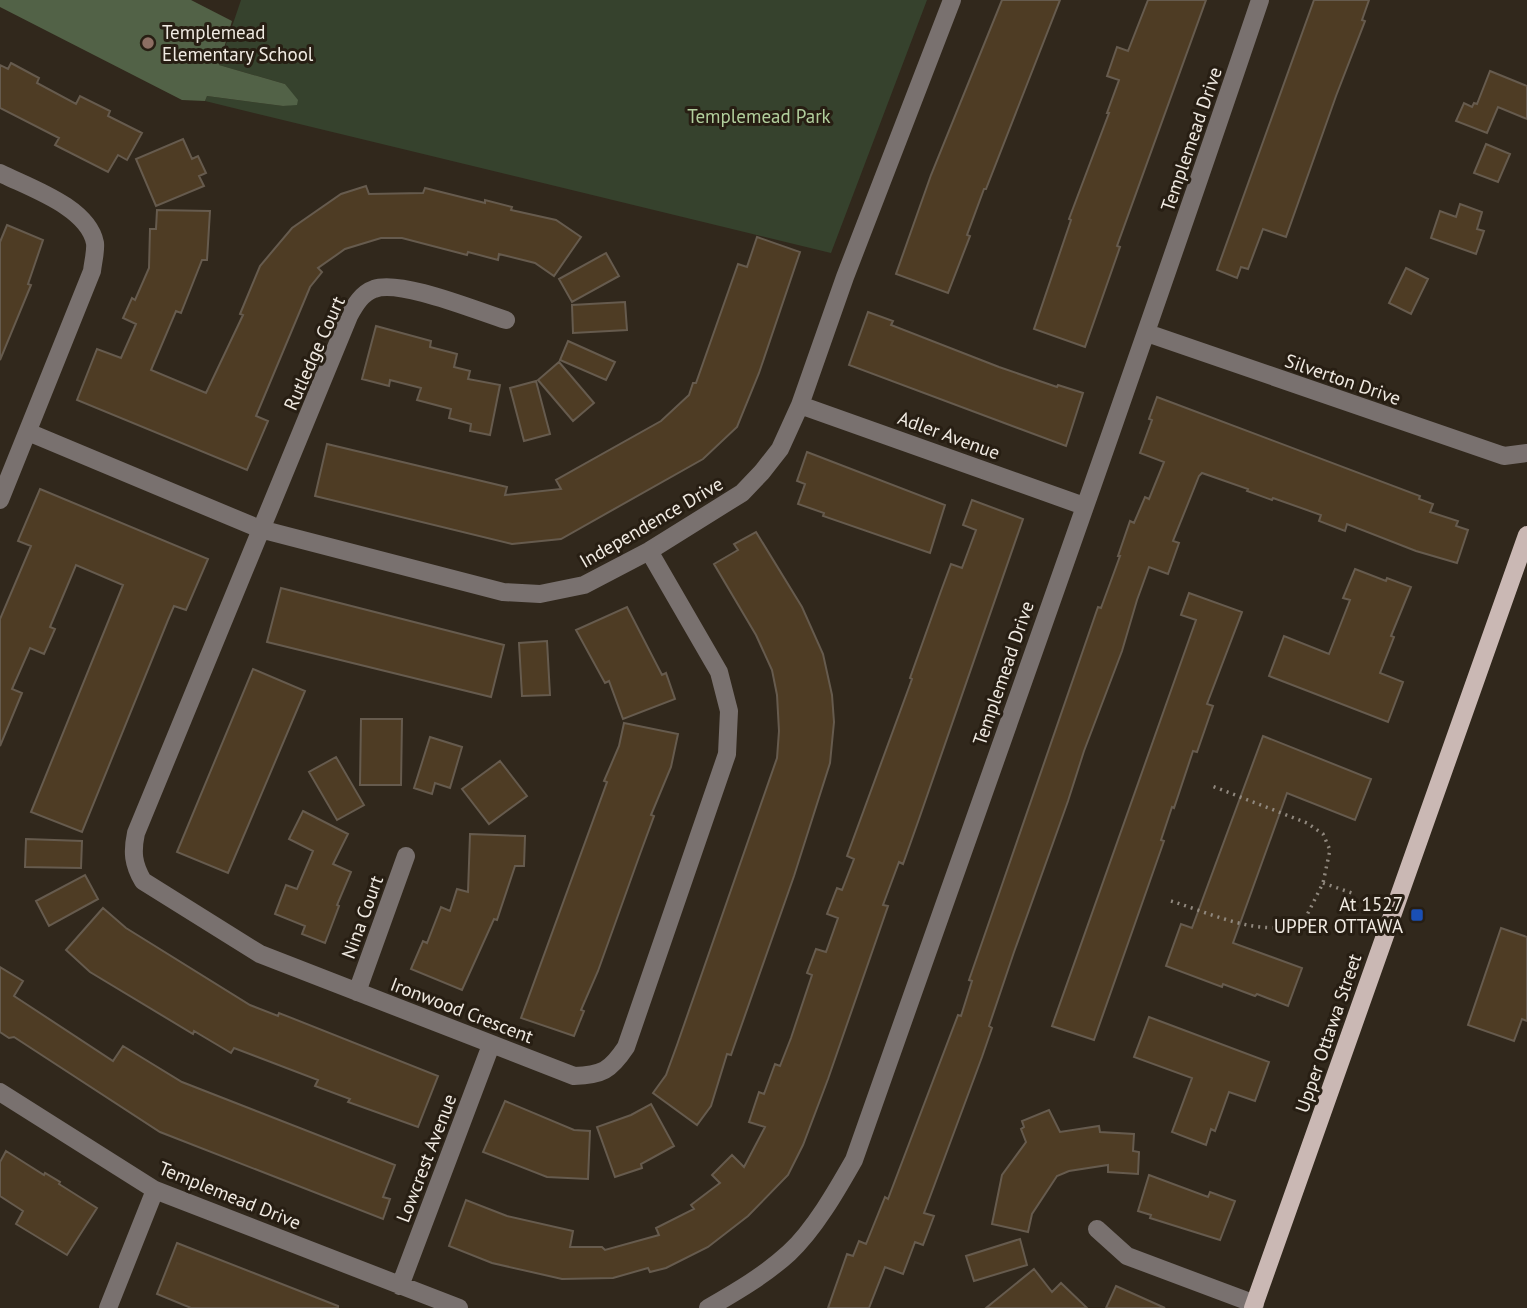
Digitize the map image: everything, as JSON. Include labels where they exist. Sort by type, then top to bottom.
[{"type":"main road","name":"Upper Ottawa Street","points":[[1254,1306],[1527,535]]},
{"type":"street","name":"Independence Drive","points":[[28,432],[263,529],[503,592],[540,594],[584,585],[649,551],[743,493],[780,449],[800,405],[845,277],[952,0]]},
{"type":"street","name":"Templemead Drive","points":[[708,1308],[741,1289],[790,1253],[832,1200],[854,1160],[1147,333],[1260,0]]},
{"type":"street","points":[[0,173],[64,205],[86,221],[95,244],[92,271],[0,500]]},
{"type":"street","name":"Rutledge Court","points":[[263,529],[349,316],[363,296],[373,289],[386,286],[407,289],[506,320]]},
{"type":"street","name":"Silverton Drive","points":[[1147,333],[1504,456],[1527,453]]},
{"type":"street","name":"Adler Avenue","points":[[800,405],[1084,506]]},
{"type":"street","name":"Ironwood Crescent","points":[[263,529],[136,834],[133,849],[135,867],[144,881],[157,891],[260,954],[574,1076],[595,1076],[617,1060],[626,1047],[727,754],[729,711],[719,672],[649,551]]},
{"type":"street","name":"Nina Court","points":[[357,992],[406,856]]},
{"type":"street","name":"Lowcrest Avenue","points":[[400,1286],[491,1045]]},
{"type":"street","name":"Templemead Drive","points":[[0,1092],[155,1190],[459,1308]]},
{"type":"street","points":[[108,1308],[155,1190]]},
{"type":"street","points":[[1097,1229],[1127,1256],[1254,1306]]},
{"type":"path","points":[[1171,901],[1256,928],[1285,929],[1303,923],[1323,883],[1330,850],[1323,834],[1307,823],[1212,786]]},
{"type":"path","points":[[1323,883],[1352,893]]},
{"type":"green space","name":"Templemead Elementary School","points":[[0,0],[191,0],[232,21],[219,65],[285,84],[298,100],[297,105],[283,106],[207,96],[205,101],[182,100],[0,7]]},
{"type":"green space","name":"Templemead Park","points":[[241,0],[927,0],[831,253],[205,101],[207,96],[283,106],[297,104],[285,84],[219,65]]},
{"type":"building","points":[[1002,0],[1060,0],[984,189],[967,235],[970,236],[948,293],[896,274],[931,175]]},
{"type":"building","points":[[1148,0],[1206,0],[1117,246],[1120,247],[1085,347],[1034,329],[1071,220],[1069,219],[1119,80],[1107,76],[1117,47],[1128,51]]},
{"type":"building","points":[[1314,0],[1369,0],[1362,20],[1365,21],[1286,237],[1263,229],[1248,269],[1241,267],[1237,278],[1217,270]]},
{"type":"building","points":[[11,63],[39,78],[37,83],[76,104],[80,96],[110,111],[108,116],[142,133],[127,160],[118,155],[108,172],[55,145],[59,138],[0,108],[0,65],[8,69]]},
{"type":"building","points":[[1490,71],[1527,86],[1527,119],[1498,107],[1487,133],[1456,121],[1464,103],[1472,107],[1474,103],[1477,104]]},
{"type":"building","points":[[183,139],[192,159],[198,156],[206,173],[199,176],[204,186],[156,206],[136,159]]},
{"type":"building","points":[[1486,144],[1510,154],[1498,182],[1474,173]]},
{"type":"building","points":[[366,186],[369,194],[423,193],[425,188],[485,203],[485,200],[512,207],[511,210],[556,220],[581,237],[554,276],[535,263],[499,254],[498,260],[468,252],[467,255],[402,238],[381,238],[345,249],[318,268],[322,272],[310,287],[256,416],[268,421],[247,470],[77,400],[97,349],[121,358],[136,324],[123,318],[132,298],[135,300],[149,268],[150,229],[156,229],[157,210],[210,211],[207,260],[202,260],[181,313],[176,311],[151,370],[206,393],[243,315],[240,314],[260,266],[292,228],[341,194]]},
{"type":"building","points":[[1460,204],[1482,212],[1477,229],[1484,231],[1476,254],[1431,238],[1440,211],[1456,217]]},
{"type":"building","points":[[7,225],[43,240],[28,284],[31,285],[0,360],[0,242]]},
{"type":"building","points":[[757,237],[800,252],[759,373],[737,427],[703,459],[561,539],[512,544],[315,496],[327,444],[507,487],[505,495],[561,489],[556,480],[661,421],[689,395],[693,383],[696,383],[738,264],[747,267]]},
{"type":"building","points":[[606,253],[619,276],[572,302],[559,279]]},
{"type":"building","points":[[1406,268],[1428,279],[1411,314],[1389,303]]},
{"type":"building","points":[[625,302],[627,330],[573,333],[572,305]]},
{"type":"building","points":[[868,312],[893,321],[891,325],[999,367],[1083,393],[1066,446],[849,365]]},
{"type":"building","points":[[376,326],[431,341],[430,347],[457,354],[454,367],[470,371],[468,379],[500,385],[490,435],[470,431],[471,424],[449,418],[451,409],[417,400],[421,388],[390,380],[389,386],[362,379]]},
{"type":"building","points":[[568,341],[615,362],[606,380],[560,360]]},
{"type":"building","points":[[559,362],[594,403],[573,421],[538,380]]},
{"type":"building","points":[[536,381],[550,434],[524,441],[510,388]]},
{"type":"building","points":[[1157,397],[1420,496],[1419,499],[1433,504],[1430,512],[1458,521],[1456,526],[1468,530],[1457,563],[1416,551],[1347,524],[1345,531],[1319,521],[1321,515],[1273,498],[1272,500],[1202,473],[1199,476],[1173,541],[1179,543],[1168,574],[1149,567],[1137,600],[1122,651],[1014,952],[989,1026],[992,1028],[982,1057],[924,1213],[934,1216],[923,1245],[915,1242],[903,1274],[885,1267],[869,1308],[828,1308],[847,1254],[853,1256],[859,1241],[866,1244],[885,1197],[888,1199],[958,1015],[961,1016],[972,981],[969,980],[1098,607],[1101,608],[1130,521],[1134,523],[1145,497],[1149,499],[1164,462],[1140,453]]},
{"type":"building","points":[[807,452],[945,505],[930,553],[823,516],[824,513],[798,504],[805,484],[797,481]]},
{"type":"building","points":[[40,489],[208,559],[186,610],[174,606],[82,832],[31,812],[123,585],[76,565],[50,627],[55,629],[44,654],[30,648],[12,689],[22,693],[0,746],[0,619],[31,546],[18,541]]},
{"type":"building","points":[[972,500],[1023,519],[903,864],[899,862],[883,905],[888,906],[828,1079],[803,1145],[788,1175],[748,1216],[708,1247],[666,1268],[650,1272],[648,1268],[613,1278],[562,1279],[492,1263],[449,1246],[466,1200],[507,1216],[573,1231],[570,1247],[602,1247],[605,1250],[659,1235],[656,1228],[694,1209],[691,1205],[720,1183],[712,1175],[732,1155],[744,1167],[765,1127],[749,1122],[759,1092],[764,1094],[775,1064],[780,1066],[812,975],[807,973],[816,949],[826,952],[838,918],[827,914],[837,888],[842,890],[854,859],[847,856],[941,591],[951,564],[962,568],[976,530],[963,525]]},
{"type":"building","points":[[756,532],[802,607],[823,654],[832,695],[834,722],[830,763],[794,876],[731,1055],[727,1054],[711,1106],[697,1125],[653,1093],[666,1075],[777,758],[777,695],[772,670],[756,635],[714,564],[738,550],[734,544]]},
{"type":"building","points":[[1355,569],[1411,587],[1391,636],[1394,637],[1380,673],[1403,682],[1388,722],[1269,676],[1284,636],[1329,654],[1350,600],[1343,598]]},
{"type":"building","points":[[281,588],[504,645],[491,697],[267,642]]},
{"type":"building","points":[[1189,593],[1242,612],[1207,704],[1213,706],[1197,752],[1193,751],[1174,808],[1172,807],[1161,840],[1164,841],[1094,1040],[1052,1026],[1196,620],[1181,615]]},
{"type":"building","points":[[627,607],[662,675],[666,673],[675,699],[623,719],[609,681],[605,683],[576,630]]},
{"type":"building","points":[[547,641],[550,695],[522,696],[519,643]]},
{"type":"building","points":[[253,669],[305,691],[228,873],[177,852]]},
{"type":"building","points":[[361,719],[402,719],[401,785],[360,785]]},
{"type":"building","points":[[624,723],[678,734],[671,767],[651,815],[654,816],[598,971],[581,1010],[584,1011],[574,1036],[521,1018],[607,782],[604,781],[619,746]]},
{"type":"building","points":[[1263,736],[1371,779],[1355,820],[1287,793],[1233,943],[1302,968],[1288,1006],[1223,984],[1222,987],[1166,966],[1181,924],[1192,928]]},
{"type":"building","points":[[430,737],[462,747],[450,788],[435,783],[432,794],[414,788]]},
{"type":"building","points":[[336,757],[364,805],[337,820],[309,772]]},
{"type":"building","points":[[500,761],[527,796],[489,824],[462,789]]},
{"type":"building","points":[[303,811],[348,834],[333,864],[351,872],[325,943],[302,934],[305,926],[275,914],[286,885],[297,889],[313,851],[289,839]]},
{"type":"building","points":[[470,834],[525,836],[524,866],[515,866],[497,920],[494,919],[462,990],[411,969],[423,941],[427,943],[441,907],[450,911],[457,889],[468,892]]},
{"type":"building","points":[[26,839],[82,841],[81,868],[25,867]]},
{"type":"building","points":[[85,875],[98,899],[49,926],[36,901]]},
{"type":"building","points":[[103,908],[126,928],[250,1005],[278,1016],[279,1013],[438,1076],[418,1127],[348,1102],[350,1099],[315,1086],[318,1080],[234,1048],[231,1053],[194,1031],[193,1034],[90,972],[66,950]]},
{"type":"building","points":[[1501,928],[1527,937],[1527,1021],[1522,1019],[1514,1041],[1468,1025]]},
{"type":"building","points":[[0,967],[23,981],[14,996],[113,1061],[123,1046],[182,1082],[395,1165],[383,1197],[390,1199],[383,1219],[160,1132],[14,1037],[9,1038],[0,1032]]},
{"type":"building","points":[[1149,1017],[1269,1062],[1255,1101],[1229,1092],[1215,1131],[1211,1129],[1206,1145],[1172,1132],[1192,1078],[1134,1057]]},
{"type":"building","points":[[505,1101],[574,1130],[590,1131],[588,1179],[547,1177],[483,1152]]},
{"type":"building","points":[[651,1104],[674,1146],[641,1164],[642,1168],[615,1177],[597,1127],[631,1115]]},
{"type":"building","points":[[1049,1110],[1060,1132],[1099,1126],[1100,1132],[1134,1134],[1133,1151],[1139,1152],[1138,1174],[1108,1172],[1108,1165],[1069,1171],[1057,1176],[1032,1214],[1028,1232],[992,1224],[1002,1175],[1026,1142],[1021,1129],[1024,1127],[1022,1121]]},
{"type":"building","points":[[6,1151],[60,1182],[59,1184],[97,1208],[67,1255],[16,1224],[23,1211],[0,1196],[0,1162]]},
{"type":"building","points":[[1149,1175],[1208,1197],[1210,1192],[1235,1201],[1220,1240],[1150,1218],[1151,1215],[1138,1211]]},
{"type":"building","points":[[1020,1239],[1027,1265],[974,1281],[966,1256]]},
{"type":"building","points":[[177,1243],[338,1308],[191,1308],[157,1294]]},
{"type":"building","points":[[1034,1269],[1052,1292],[1061,1283],[1087,1308],[986,1308]]},
{"type":"building","points":[[1116,1286],[1165,1308],[1106,1308]]},
{"type":"place","name":"Templemead Elementary School","points":[[148,43]]},
{"type":"place","name":"At 1527 UPPER OTTAWA","points":[[1417,915]]}]
